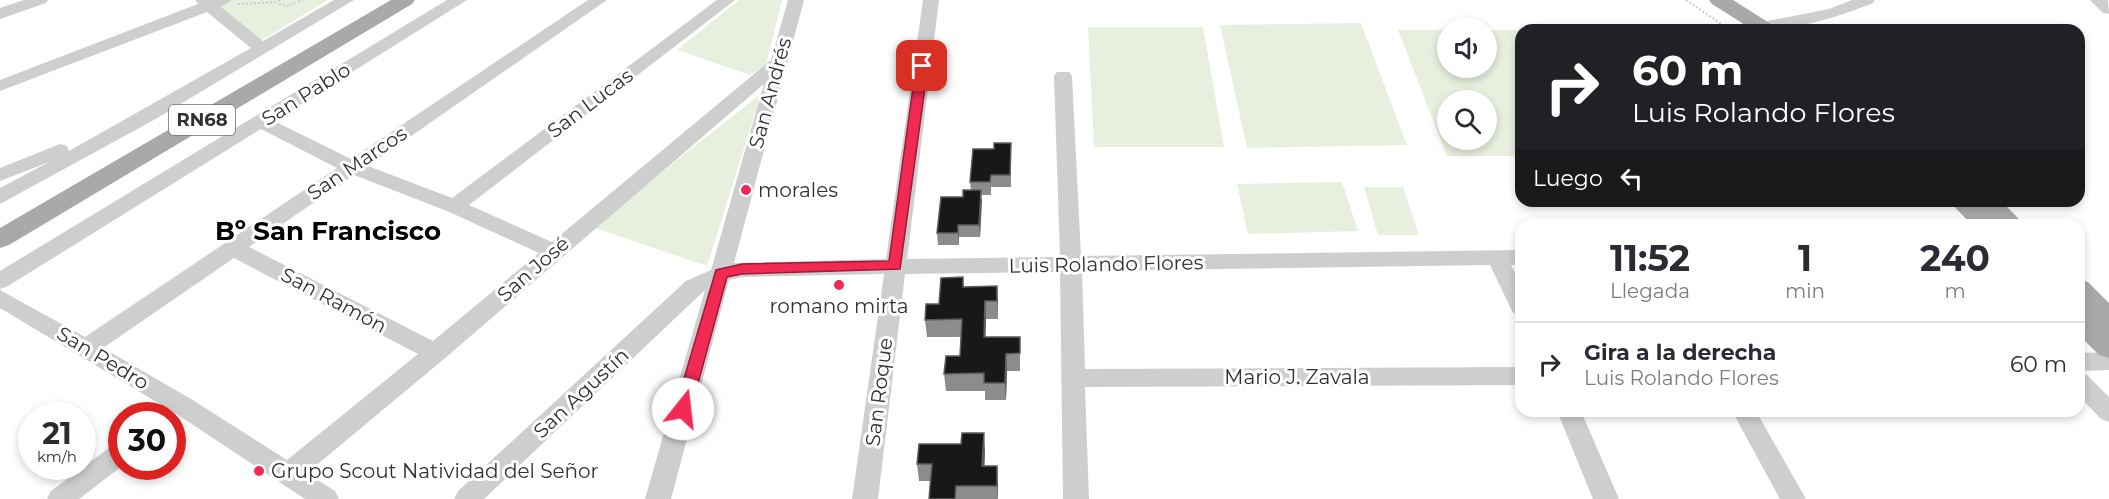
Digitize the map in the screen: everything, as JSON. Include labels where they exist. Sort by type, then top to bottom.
[{"type":"main road","name":"RN68","points":[[0,222],[384,0]]},
{"type":"main road","name":"RN68","points":[[0,239],[405,0]]},
{"type":"main road","points":[[1699,0],[1749,24]]},
{"type":"main road","points":[[1719,0],[1752,24]]},
{"type":"main road","points":[[1968,207],[1980,219]]},
{"type":"main road","points":[[1993,207],[2006,219]]},
{"type":"main road","points":[[2085,295],[2109,320]]},
{"type":"main road","points":[[2085,324],[2109,348]]},
{"type":"street","points":[[0,14],[40,0]]},
{"type":"street","points":[[0,197],[145,117],[346,0]]},
{"type":"street","name":"San Pablo","points":[[0,281],[459,0]]},
{"type":"street","name":"San Marcos","points":[[86,348],[598,0]]},
{"type":"street","name":"San Lucas","points":[[454,206],[727,0]]},
{"type":"street","name":"San Andrés","points":[[658,499],[796,0]]},
{"type":"street","name":"San Roque","points":[[865,499],[931,0]]},
{"type":"street","points":[[1782,24],[1833,13],[1867,0]]},
{"type":"street","points":[[2098,0],[2109,9]]},
{"type":"street","points":[[0,86],[212,2],[262,49]]},
{"type":"street","name":"San José","points":[[287,475],[436,353],[553,251],[778,63]]},
{"type":"street","points":[[1063,76],[1071,266],[1076,499]]},
{"type":"street","points":[[0,175],[145,117]]},
{"type":"street","points":[[261,122],[351,166],[454,206],[553,251]]},
{"type":"street","name":"San Ramón","points":[[233,248],[436,353]]},
{"type":"street","points":[[1497,257],[1515,294]]},
{"type":"street","name":"Luis Rolando Flores","points":[[694,286],[721,274],[742,269],[1071,266],[1515,257]]},
{"type":"street","name":"San Agustín","points":[[467,499],[694,286]]},
{"type":"street","name":"San Pedro","points":[[0,298],[86,348],[163,402]]},
{"type":"street","points":[[2085,362],[2109,361]]},
{"type":"street","name":"Mario J. Zavala","points":[[1072,378],[1515,376]]},
{"type":"street","points":[[2085,387],[2109,412]]},
{"type":"street","name":"San Pedro","points":[[186,417],[326,499]]},
{"type":"street","points":[[1572,417],[1606,499]]},
{"type":"street","points":[[1747,417],[1793,499]]},
{"type":"street","points":[[60,499],[108,463]]},
{"type":"path","points":[[212,2],[279,1],[280,5],[287,6],[303,0]]},
{"type":"path","points":[[1686,0],[1721,24]]},
{"type":"green space","points":[[224,0],[328,0],[262,40],[209,6]]},
{"type":"green space","points":[[739,0],[782,0],[766,65],[750,75],[677,50]]},
{"type":"green space","points":[[1361,23],[1407,145],[1247,148],[1220,25]]},
{"type":"green space","points":[[1088,27],[1203,27],[1224,147],[1094,147]]},
{"type":"green space","points":[[1398,30],[1437,30],[1437,78],[1497,78],[1497,30],[1515,30],[1515,156],[1447,156],[1445,150],[1497,150],[1497,90],[1437,90],[1437,130]]},
{"type":"green space","points":[[761,94],[707,266],[592,227]]},
{"type":"green space","points":[[1342,182],[1358,231],[1248,234],[1237,184]]},
{"type":"green space","points":[[1364,187],[1403,187],[1419,235],[1378,235]]},
{"type":"building","points":[[994,143],[1011,143],[1010,175],[991,175],[990,182],[970,182],[973,149],[994,149]]},
{"type":"building","points":[[963,190],[981,190],[979,225],[958,225],[958,233],[937,233],[941,197],[963,197]]},
{"type":"building","points":[[963,277],[963,287],[997,286],[997,301],[985,301],[984,337],[1020,337],[1020,353],[1006,354],[1005,383],[984,383],[984,373],[944,374],[946,356],[960,356],[962,319],[925,320],[926,304],[939,304],[941,278]]},
{"type":"building","points":[[962,433],[984,433],[982,466],[997,466],[997,486],[956,486],[955,499],[929,499],[932,464],[917,464],[919,444],[961,444]]},
{"type":"place","name":"morales","points":[[746,190]]},
{"type":"place","name":"romano mirta","points":[[839,285]]},
{"type":"place","name":"Grupo Scout Natividad del Señor","points":[[259,471]]},
{"type":"district","name":"Bº San Francisco","points":[[328,231]]},
{"type":"route","points":[[683,409],[721,274],[742,269],[895,266],[922,66]]}]
